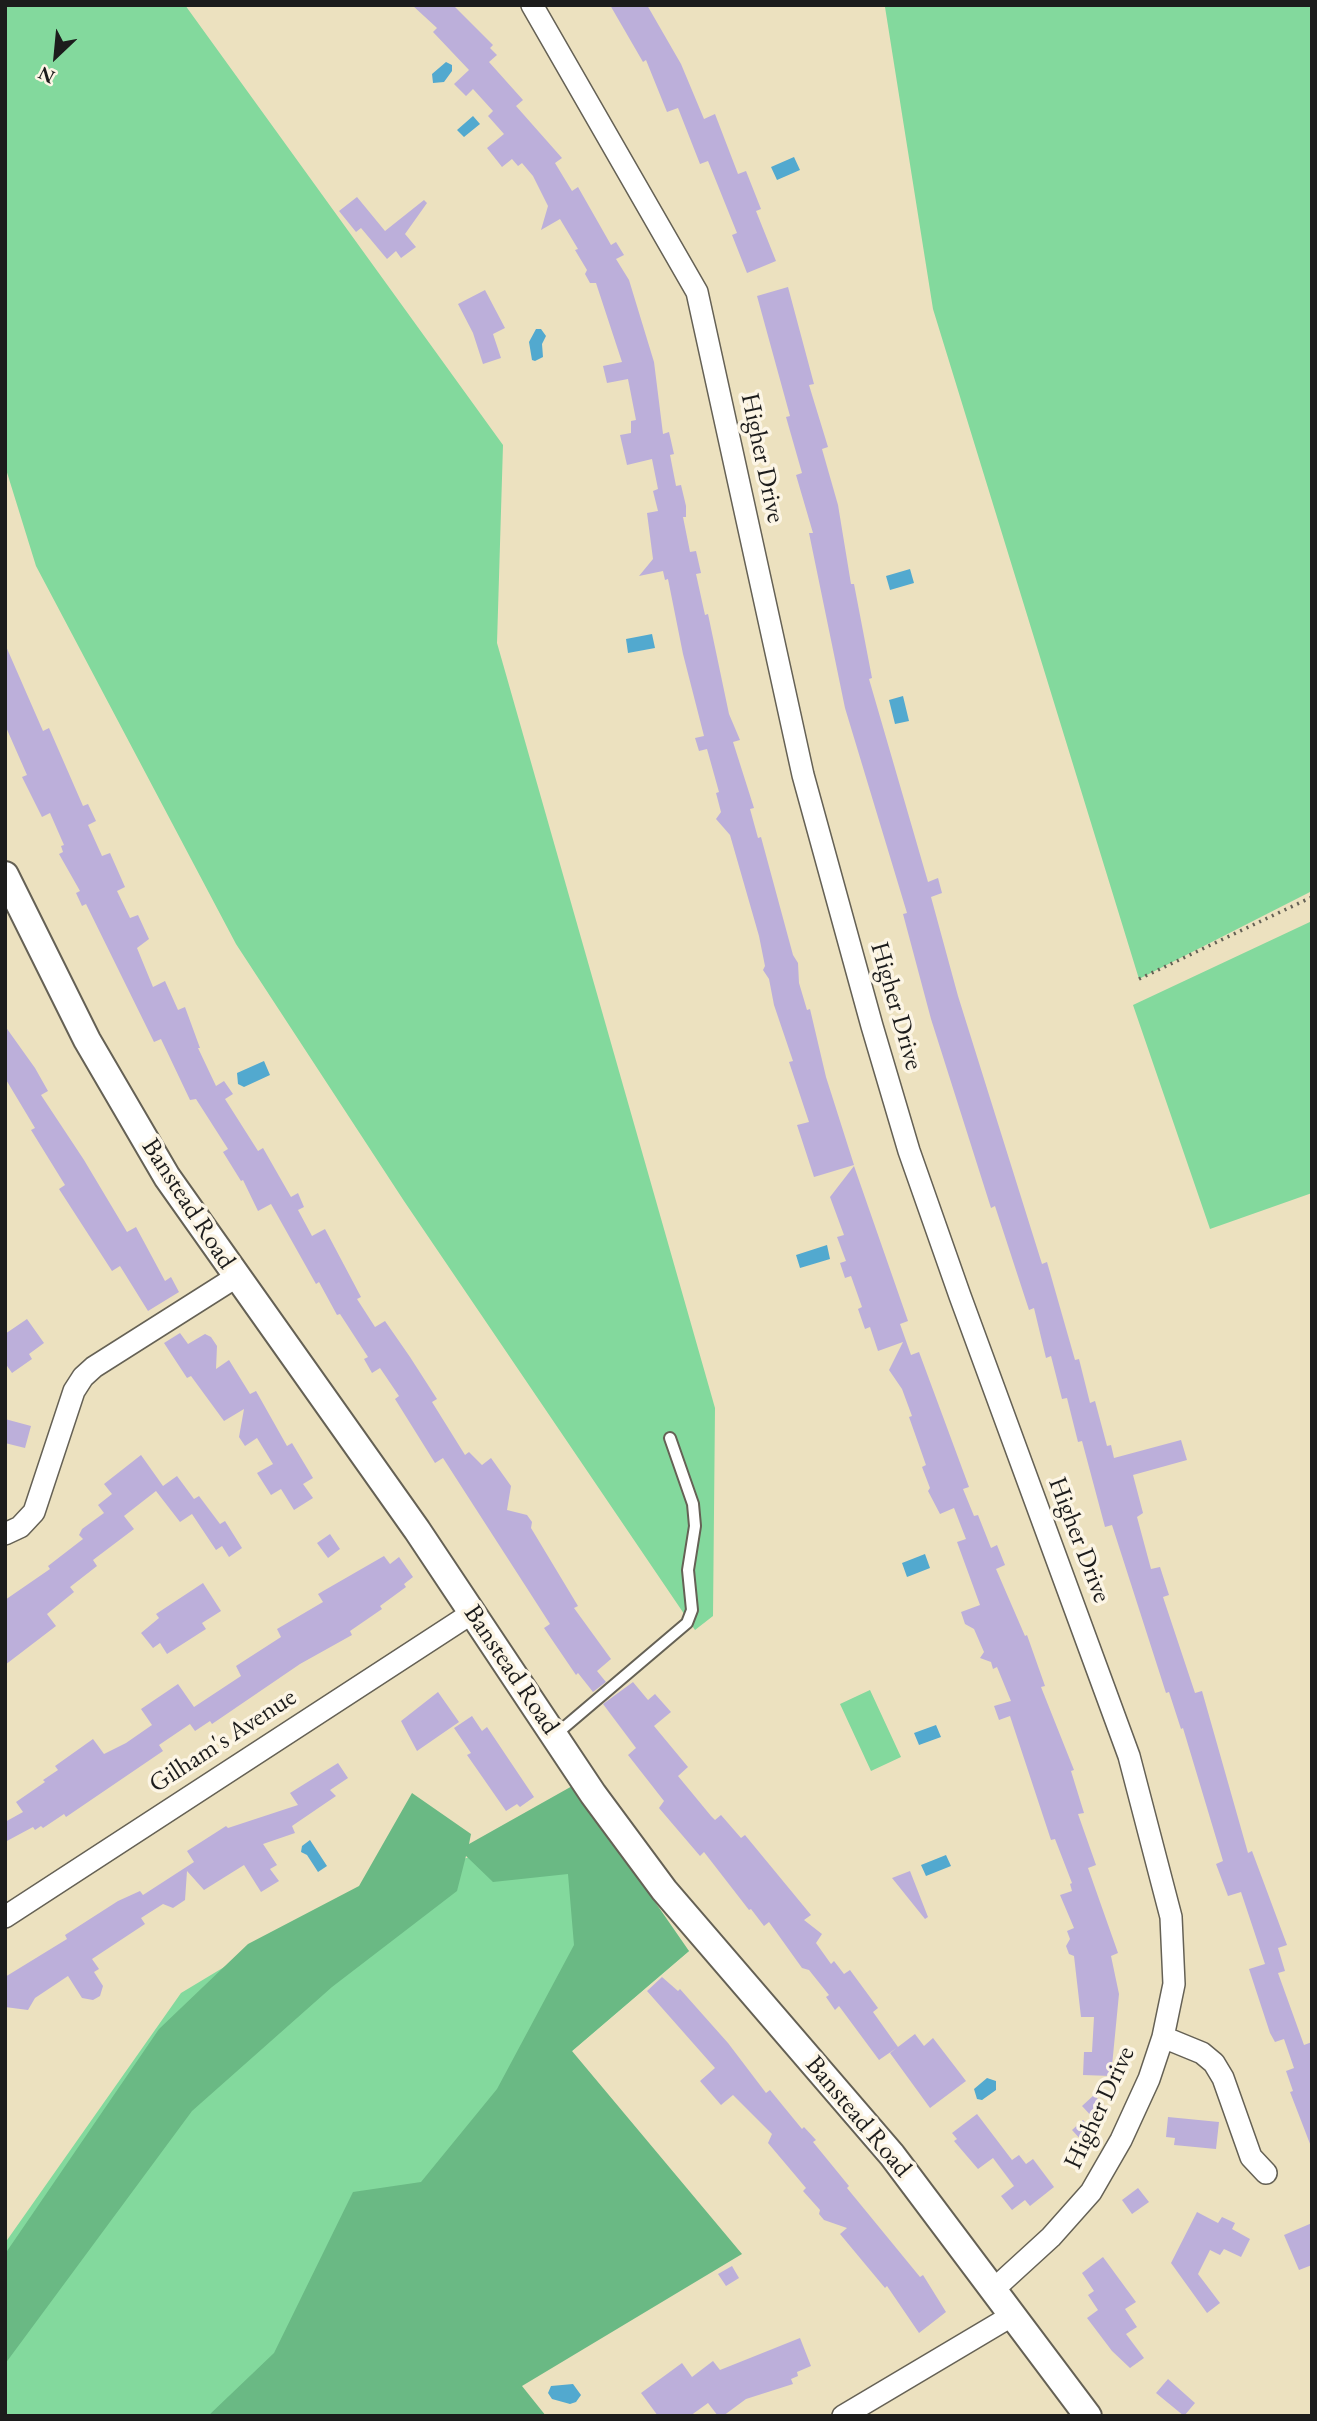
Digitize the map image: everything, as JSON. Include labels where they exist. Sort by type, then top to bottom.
[{"type":"street","name":"Higher Drive","points":[[532,5],[697,292],[803,775],[872,1026],[909,1152],[1129,1756],[1171,1917],[1175,1951],[1174,1984],[1163,2037],[1149,2079],[1121,2140],[1091,2192],[1052,2237],[993,2290]]},
{"type":"street","name":"Banstead Road","points":[[5,875],[13,913],[130,1115],[236,1277],[418,1530],[593,1794],[664,1890],[892,2155],[1088,2416]]},
{"type":"street","points":[[5,1534],[20,1527],[34,1512],[74,1391],[83,1377],[94,1367],[236,1277]]},
{"type":"street","name":"Gilham's Avenue","points":[[5,1917],[472,1612]]},
{"type":"street","name":"Higher Drive","points":[[1163,2037],[1202,2053],[1214,2063],[1223,2078],[1251,2157],[1266,2173]]},
{"type":"street","points":[[842,2416],[1013,2315]]},
{"type":"lane","points":[[554,1736],[687,1623],[692,1610],[688,1570],[695,1526],[693,1504],[670,1438]]},
{"type":"path","points":[[1139,979],[1312,897]]},
{"type":"green space","points":[[5,5],[185,5],[503,445],[497,643],[715,1408],[713,1616],[695,1630],[404,1201],[236,944],[36,566],[5,466]]},
{"type":"green space","points":[[1312,5],[1312,891],[1139,979],[933,309],[885,7]]},
{"type":"green space","points":[[1312,921],[1312,1193],[1210,1229],[1133,1005]]},
{"type":"green space","points":[[870,1690],[901,1757],[871,1771],[840,1704]]},
{"type":"green space","points":[[574,1785],[689,1951],[572,2051],[742,2254],[522,2386],[546,2416],[208,2416],[274,2353],[353,2192],[421,2182],[497,2089],[574,1945],[568,1874],[493,1882],[466,1856],[457,1891],[332,1987],[192,2111],[5,2364],[5,2254],[159,2029],[248,1944],[359,1886],[412,1793],[471,1834],[469,1844]]},
{"type":"green space","points":[[535,1835],[689,1951],[572,2051],[289,2416],[5,2416],[5,2243],[181,1993],[329,1904]]},
{"type":"water","points":[[446,62],[452,65],[452,71],[444,82],[433,83],[432,74]]},
{"type":"water","points":[[473,116],[480,124],[464,137],[457,130]]},
{"type":"water","points":[[794,157],[800,170],[777,180],[771,167]]},
{"type":"water","points":[[536,329],[541,329],[546,336],[542,344],[543,357],[535,361],[532,360],[529,342]]},
{"type":"water","points":[[910,569],[914,583],[890,590],[886,576]]},
{"type":"water","points":[[652,634],[655,648],[628,653],[626,639]]},
{"type":"water","points":[[903,696],[909,721],[895,724],[889,700]]},
{"type":"water","points":[[264,1061],[270,1075],[244,1087],[238,1084],[237,1073]]},
{"type":"water","points":[[827,1245],[830,1259],[800,1268],[796,1255]]},
{"type":"water","points":[[925,1554],[930,1568],[907,1577],[902,1563]]},
{"type":"water","points":[[936,1725],[941,1737],[919,1745],[914,1733]]},
{"type":"water","points":[[310,1840],[327,1866],[318,1872],[307,1855],[301,1852],[302,1846]]},
{"type":"water","points":[[946,1855],[951,1866],[926,1876],[921,1865]]},
{"type":"water","points":[[987,2078],[996,2081],[996,2090],[982,2100],[977,2099],[974,2089]]},
{"type":"water","points":[[573,2384],[581,2395],[576,2402],[570,2404],[552,2399],[548,2393],[551,2386]]},
{"type":"building","points":[[412,5],[453,5],[493,45],[490,48],[497,55],[489,62],[523,100],[516,106],[562,158],[555,163],[572,191],[578,187],[611,245],[616,242],[624,255],[616,259],[629,280],[654,362],[663,434],[669,432],[674,454],[670,455],[676,486],[681,485],[686,506],[686,517],[683,517],[690,552],[696,551],[701,573],[696,574],[705,615],[708,614],[729,714],[740,740],[733,742],[754,808],[750,809],[758,838],[761,837],[793,955],[798,963],[799,983],[807,1010],[810,1009],[826,1077],[854,1165],[814,1177],[797,1125],[809,1122],[789,1062],[793,1061],[774,1005],[769,979],[763,970],[765,966],[759,936],[730,835],[716,819],[721,812],[716,793],[719,792],[707,749],[699,751],[695,738],[704,736],[683,654],[668,579],[665,580],[663,571],[639,576],[653,559],[647,513],[658,511],[653,491],[658,489],[652,459],[627,465],[620,435],[631,433],[631,421],[636,420],[628,379],[607,383],[603,366],[622,362],[596,283],[590,283],[585,274],[587,270],[575,250],[578,249],[560,219],[541,230],[548,206],[533,176],[522,163],[518,166],[512,159],[502,167],[487,148],[504,134],[488,116],[493,111],[473,89],[466,96],[454,84],[469,70],[433,32],[437,28]]},
{"type":"building","points":[[610,5],[647,5],[681,64],[704,119],[715,114],[738,174],[746,171],[761,209],[756,211],[776,261],[747,273],[732,235],[737,233],[708,161],[700,164],[678,108],[667,112],[646,60],[643,62]]},
{"type":"building","points":[[357,197],[385,231],[424,200],[427,203],[405,234],[416,247],[401,258],[396,251],[387,259],[361,228],[356,232],[339,211]]},
{"type":"building","points":[[788,287],[814,384],[809,385],[828,447],[822,449],[838,505],[851,584],[854,584],[872,678],[869,679],[928,882],[938,878],[942,893],[931,897],[958,996],[1042,1264],[1047,1262],[1075,1360],[1079,1359],[1090,1403],[1095,1401],[1107,1446],[1111,1445],[1114,1458],[1181,1440],[1187,1460],[1133,1475],[1143,1513],[1137,1517],[1151,1569],[1160,1567],[1169,1595],[1163,1597],[1195,1693],[1202,1691],[1248,1853],[1252,1851],[1287,1945],[1278,1948],[1285,1971],[1278,1973],[1304,2045],[1312,2042],[1312,2149],[1290,2092],[1293,2091],[1286,2071],[1294,2068],[1284,2039],[1275,2042],[1270,2033],[1249,1969],[1265,1964],[1241,1892],[1228,1896],[1216,1864],[1223,1861],[1183,1728],[1181,1729],[1169,1692],[1166,1693],[1112,1525],[1105,1527],[1082,1441],[1078,1442],[1067,1398],[1062,1399],[1051,1356],[1046,1358],[1034,1308],[1029,1310],[995,1206],[991,1208],[931,1019],[903,914],[907,913],[845,708],[809,533],[813,533],[796,475],[802,473],[786,417],[790,416],[757,296]]},
{"type":"building","points":[[485,290],[505,328],[493,334],[501,358],[483,364],[473,333],[458,304]]},
{"type":"building","points":[[5,644],[43,731],[49,728],[83,806],[88,804],[96,821],[88,825],[102,856],[110,853],[125,887],[117,891],[130,918],[138,915],[149,939],[137,948],[153,987],[165,981],[178,1010],[185,1007],[198,1048],[216,1086],[224,1081],[233,1094],[225,1099],[258,1151],[263,1148],[291,1197],[298,1193],[304,1207],[298,1210],[312,1236],[325,1229],[361,1297],[357,1299],[375,1327],[385,1321],[410,1357],[437,1399],[432,1402],[465,1455],[469,1452],[482,1465],[491,1458],[511,1486],[507,1510],[527,1515],[532,1522],[531,1528],[578,1606],[574,1608],[611,1659],[597,1671],[606,1682],[593,1692],[578,1673],[576,1675],[544,1628],[550,1624],[443,1458],[435,1463],[395,1399],[399,1396],[380,1368],[372,1373],[364,1359],[368,1357],[340,1314],[337,1315],[319,1282],[316,1284],[271,1204],[258,1211],[243,1180],[241,1181],[223,1152],[228,1149],[196,1099],[190,1100],[161,1039],[154,1042],[86,904],[82,906],[76,893],[80,891],[59,854],[63,852],[61,846],[64,845],[50,813],[42,817],[22,777],[27,775],[5,725]]},
{"type":"building","points":[[5,1026],[35,1068],[48,1091],[41,1095],[127,1232],[136,1227],[165,1281],[171,1277],[179,1292],[148,1311],[120,1266],[112,1271],[59,1189],[65,1185],[31,1130],[35,1128],[5,1078]]},
{"type":"building","points":[[854,1166],[908,1321],[900,1324],[911,1355],[919,1352],[969,1487],[963,1489],[974,1516],[978,1515],[991,1548],[997,1545],[1005,1565],[996,1569],[1025,1636],[1027,1635],[1045,1686],[1041,1687],[1074,1770],[1071,1771],[1084,1813],[1078,1814],[1096,1865],[1088,1868],[1118,1953],[1111,1956],[1119,1994],[1111,2076],[1083,2075],[1084,2052],[1092,2052],[1094,2017],[1081,2017],[1074,1956],[1069,1954],[1066,1946],[1070,1939],[1067,1931],[1074,1928],[1060,1895],[1072,1891],[1072,1883],[1055,1839],[1051,1840],[1010,1716],[999,1720],[994,1706],[1011,1701],[997,1667],[993,1669],[991,1662],[980,1658],[984,1652],[974,1629],[965,1624],[961,1612],[980,1605],[957,1542],[966,1539],[954,1508],[940,1514],[928,1491],[930,1488],[922,1467],[926,1465],[909,1417],[912,1416],[902,1389],[889,1370],[903,1342],[878,1351],[870,1327],[865,1329],[858,1309],[862,1307],[851,1276],[845,1278],[840,1263],[846,1261],[837,1237],[844,1235],[830,1197]]},
{"type":"building","points":[[27,1319],[44,1343],[29,1354],[32,1359],[12,1373],[5,1363],[5,1334]]},
{"type":"building","points":[[180,1333],[188,1344],[205,1334],[211,1337],[217,1346],[216,1369],[229,1360],[250,1394],[256,1391],[287,1446],[292,1443],[313,1478],[303,1484],[313,1498],[294,1510],[281,1489],[271,1495],[257,1473],[273,1464],[257,1438],[245,1446],[239,1437],[244,1409],[224,1421],[191,1376],[187,1378],[164,1343]]},
{"type":"building","points":[[5,1419],[31,1426],[25,1448],[5,1443]]},
{"type":"building","points":[[141,1455],[163,1486],[177,1476],[194,1499],[199,1496],[220,1524],[225,1521],[242,1548],[229,1557],[222,1546],[216,1550],[192,1514],[180,1522],[156,1491],[124,1516],[134,1529],[93,1560],[97,1566],[70,1587],[74,1592],[47,1614],[56,1626],[5,1665],[5,1600],[50,1569],[48,1566],[83,1539],[79,1535],[82,1529],[104,1513],[98,1505],[112,1494],[104,1484]]},
{"type":"building","points":[[330,1534],[340,1549],[328,1558],[317,1543]]},
{"type":"building","points":[[384,1556],[390,1564],[399,1557],[413,1577],[404,1584],[406,1587],[380,1606],[382,1609],[350,1631],[352,1635],[300,1664],[212,1724],[210,1721],[195,1731],[190,1724],[159,1745],[163,1751],[66,1817],[64,1814],[43,1828],[41,1826],[35,1830],[33,1827],[5,1842],[5,1822],[23,1812],[16,1802],[58,1770],[55,1766],[93,1739],[104,1754],[126,1743],[152,1725],[141,1709],[178,1684],[194,1707],[241,1676],[236,1666],[281,1637],[277,1629],[323,1602],[318,1594]]},
{"type":"building","points":[[203,1583],[221,1611],[202,1623],[206,1629],[167,1654],[160,1643],[153,1648],[141,1633],[159,1618],[156,1614]]},
{"type":"building","points":[[633,1682],[648,1700],[655,1694],[671,1712],[654,1726],[688,1767],[678,1776],[715,1820],[721,1815],[741,1838],[745,1835],[811,1915],[804,1920],[822,1934],[816,1943],[831,1964],[834,1961],[844,1974],[850,1970],[878,2008],[873,2012],[898,2047],[879,2060],[839,2006],[835,2010],[826,1997],[829,1995],[809,1970],[802,1968],[769,1922],[764,1926],[704,1852],[700,1856],[659,1808],[664,1801],[628,1755],[636,1748],[603,1704]]},
{"type":"building","points":[[438,1692],[459,1722],[417,1751],[401,1721]]},
{"type":"building","points":[[472,1716],[482,1731],[487,1727],[534,1797],[520,1807],[517,1804],[506,1811],[467,1755],[471,1753],[454,1728]]},
{"type":"building","points":[[338,1763],[348,1778],[330,1790],[336,1796],[292,1826],[295,1833],[263,1844],[277,1865],[270,1869],[279,1881],[261,1892],[244,1865],[204,1890],[187,1871],[185,1900],[173,1908],[163,1904],[141,1918],[145,1924],[92,1959],[99,1969],[94,1972],[103,1986],[100,1996],[93,2000],[82,1998],[68,1976],[35,1998],[28,2010],[5,2007],[5,1977],[67,1939],[65,1935],[118,1901],[140,1891],[143,1895],[194,1862],[187,1851],[226,1826],[228,1828],[298,1805],[290,1793]]},
{"type":"building","points":[[910,1871],[928,1917],[925,1919],[892,1878]]},
{"type":"building","points":[[662,1977],[678,1991],[680,1989],[728,2043],[766,2093],[770,2090],[802,2129],[804,2127],[816,2140],[813,2142],[849,2186],[847,2188],[920,2277],[923,2275],[946,2312],[919,2333],[887,2286],[885,2288],[840,2234],[847,2228],[824,2220],[819,2214],[820,2210],[803,2191],[806,2188],[768,2143],[772,2134],[733,2095],[721,2105],[700,2081],[715,2068],[647,1991]]},
{"type":"building","points":[[915,2034],[924,2046],[933,2038],[966,2081],[930,2108],[890,2053]]},
{"type":"building","points":[[1094,2095],[1107,2108],[1095,2120],[1082,2106]]},
{"type":"building","points":[[977,2114],[1012,2160],[1019,2155],[1026,2164],[1033,2159],[1054,2187],[1030,2206],[1025,2200],[1012,2210],[1001,2196],[1014,2186],[993,2158],[978,2169],[954,2141],[957,2139],[952,2133]]},
{"type":"building","points":[[1168,2117],[1219,2122],[1216,2149],[1174,2145],[1175,2138],[1166,2137]]},
{"type":"building","points":[[1083,2120],[1094,2132],[1083,2142],[1072,2130]]},
{"type":"building","points":[[1138,2188],[1149,2202],[1132,2214],[1122,2200]]},
{"type":"building","points":[[1197,2212],[1218,2223],[1222,2217],[1235,2223],[1232,2229],[1250,2239],[1241,2257],[1224,2249],[1220,2255],[1210,2250],[1198,2274],[1220,2303],[1207,2313],[1171,2263]]},
{"type":"building","points":[[1312,2223],[1312,2265],[1299,2270],[1284,2235]]},
{"type":"building","points":[[1103,2257],[1136,2302],[1125,2309],[1137,2327],[1126,2334],[1144,2358],[1130,2368],[1112,2351],[1087,2318],[1098,2310],[1088,2295],[1094,2291],[1082,2273]]},
{"type":"building","points":[[732,2266],[739,2278],[726,2286],[718,2274]]},
{"type":"building","points":[[800,2338],[811,2366],[797,2372],[798,2376],[791,2379],[793,2384],[746,2399],[723,2416],[718,2416],[708,2403],[690,2416],[658,2416],[641,2393],[682,2363],[692,2377],[713,2361],[720,2370]]},
{"type":"building","points":[[1168,2379],[1195,2403],[1184,2416],[1156,2393]]}]
